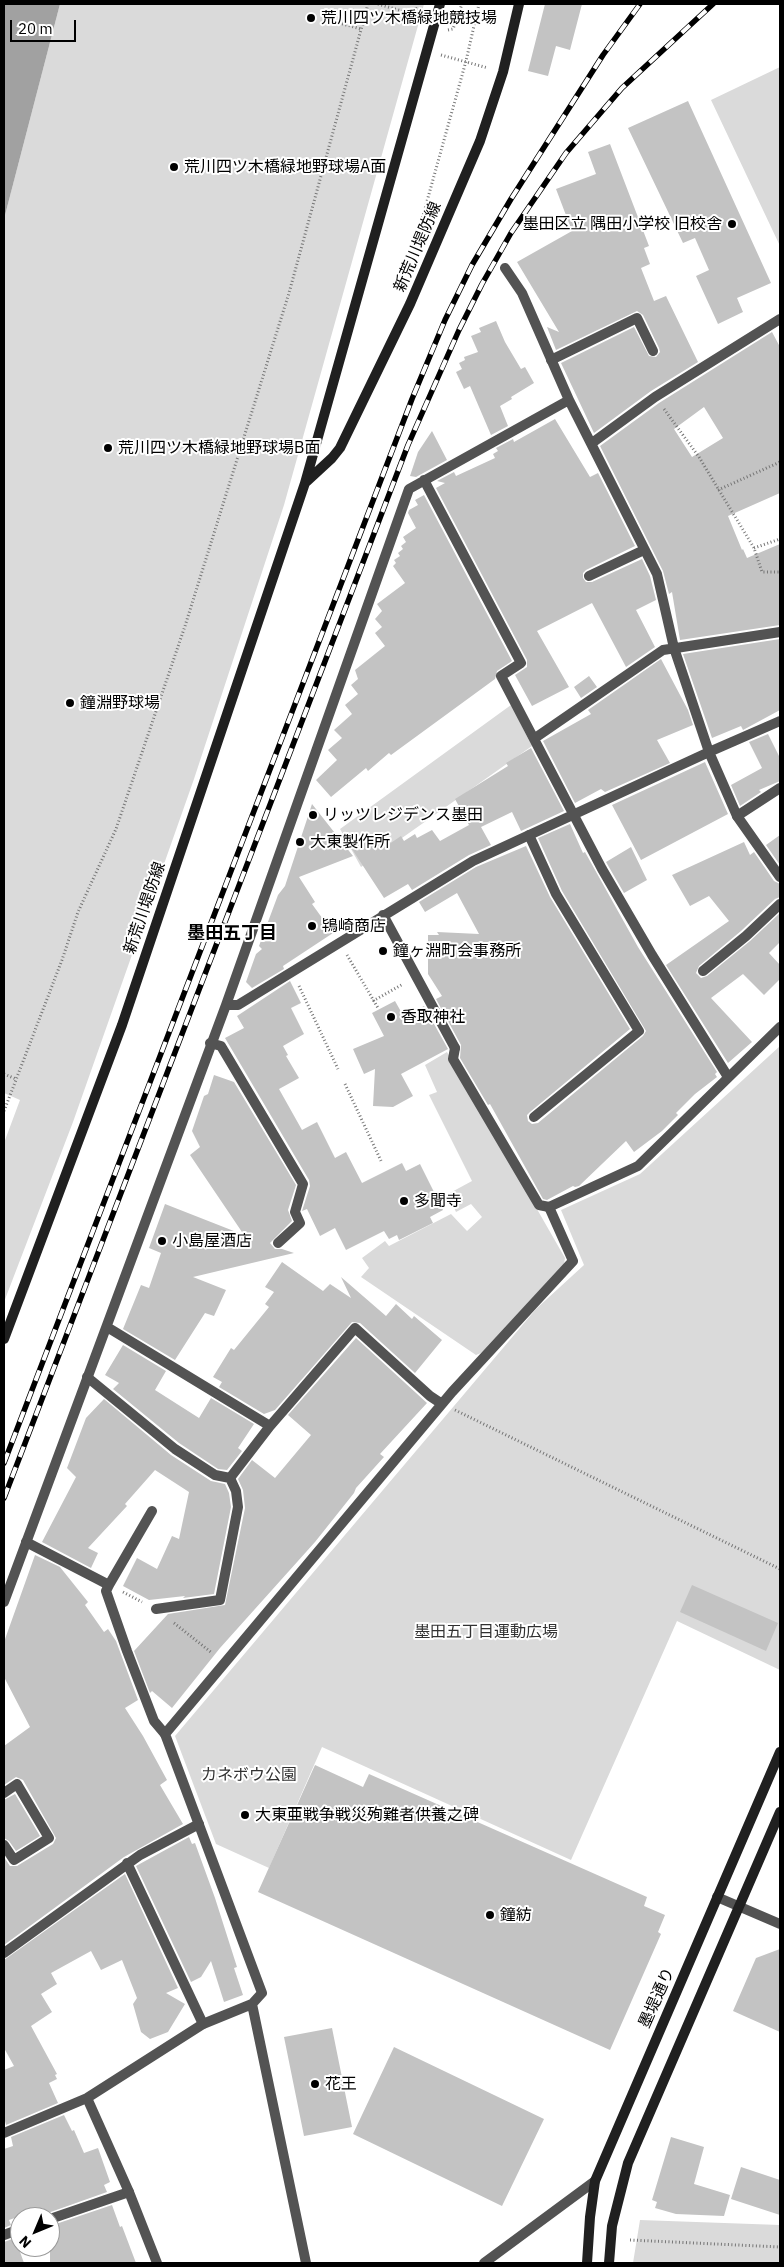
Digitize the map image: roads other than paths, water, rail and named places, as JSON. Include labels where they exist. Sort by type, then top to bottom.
[{"type":"main road","name":"新荒川堤防線","points":[[4,1339],[122,1025],[305,483],[440,4]]},
{"type":"main road","name":"新荒川堤防線","points":[[305,483],[340,448],[410,304],[480,141],[496,95],[519,4]]},
{"type":"main road","name":"墨堤通り","points":[[586,2263],[595,2181],[780,1752]]},
{"type":"main road","points":[[609,2263],[612,2226],[628,2163],[780,1812]]},
{"type":"street","points":[[505,268],[522,293],[569,400],[657,574],[674,648],[708,752],[737,816],[780,876]]},
{"type":"street","points":[[551,360],[637,318],[653,351]]},
{"type":"street","points":[[592,443],[655,397],[780,319]]},
{"type":"street","points":[[4,1602],[107,1327],[210,1043],[226,1005],[409,489],[569,400]]},
{"type":"street","points":[[424,480],[521,663],[501,676],[602,869],[728,1077]]},
{"type":"street","points":[[589,576],[644,550]]},
{"type":"street","points":[[534,738],[663,650],[780,632]]},
{"type":"street","points":[[226,1005],[238,1005],[472,861],[708,752],[780,721]]},
{"type":"street","points":[[737,816],[780,788]]},
{"type":"street","points":[[529,835],[556,894],[639,1031],[534,1117]]},
{"type":"street","points":[[703,971],[746,936],[780,904]]},
{"type":"street","points":[[383,915],[455,1048],[453,1059],[539,1205],[549,1208],[638,1166],[780,1027]]},
{"type":"street","points":[[210,1043],[221,1046],[303,1184],[295,1212],[300,1223],[278,1244]]},
{"type":"street","points":[[165,1734],[442,1404],[573,1261],[549,1208]]},
{"type":"street","points":[[107,1327],[270,1426]]},
{"type":"street","points":[[230,1478],[270,1426],[355,1328],[442,1404]]},
{"type":"street","points":[[87,1377],[175,1450],[215,1475],[230,1478]]},
{"type":"street","points":[[156,1609],[220,1600],[238,1507],[236,1491],[230,1478]]},
{"type":"street","points":[[4,2133],[87,2098],[203,2024],[252,2004],[262,1993],[165,1734],[154,1721],[106,1591],[152,1511]]},
{"type":"street","points":[[26,1542],[109,1585]]},
{"type":"street","points":[[4,1793],[18,1784],[49,1838],[14,1860],[4,1845]]},
{"type":"street","points":[[4,1953],[30,1936],[127,1863],[199,1824]]},
{"type":"street","points":[[127,1863],[203,2024]]},
{"type":"street","points":[[718,1897],[780,1924]]},
{"type":"street","points":[[252,2004],[306,2263]]},
{"type":"street","points":[[87,2098],[129,2192],[157,2263]]},
{"type":"street","points":[[484,2263],[595,2181]]},
{"type":"street","points":[[60,2216],[129,2192]]},
{"type":"railway","points":[[4,1463],[412,399],[445,320],[472,265],[511,199],[603,55],[640,4]]},
{"type":"railway","points":[[4,1498],[408,445],[459,330],[511,233],[566,153],[622,88],[713,4]]},
{"type":"place","name":"荒川四ツ木橋緑地競技場","points":[[311,18]]},
{"type":"place","name":"荒川四ツ木橋緑地野球場A面","points":[[174,167]]},
{"type":"place","name":"墨田区立 隅田小学校 旧校舎","points":[[732,224]]},
{"type":"place","name":"荒川四ツ木橋緑地野球場B面","points":[[108,448]]},
{"type":"place","name":"鐘淵野球場","points":[[70,703]]},
{"type":"place","name":"リッツレジデンス墨田","points":[[313,815]]},
{"type":"place","name":"大東製作所","points":[[300,842]]},
{"type":"place","name":"鴇崎商店","points":[[312,926]]},
{"type":"place","name":"鐘ヶ淵町会事務所","points":[[383,951]]},
{"type":"place","name":"香取神社","points":[[391,1017]]},
{"type":"place","name":"多聞寺","points":[[404,1201]]},
{"type":"place","name":"小島屋酒店","points":[[162,1241]]},
{"type":"place","name":"大東亜戦争戦災殉難者供養之碑","points":[[245,1815]]},
{"type":"place","name":"鐘紡","points":[[490,1915]]},
{"type":"place","name":"花王","points":[[315,2084]]},
{"type":"district","name":"墨田五丁目","points":[[232,934]]},
{"type":"park label","name":"墨田五丁目運動広場","points":[[486,1632]]},
{"type":"park label","name":"カネボウ公園","points":[[249,1775]]}]
